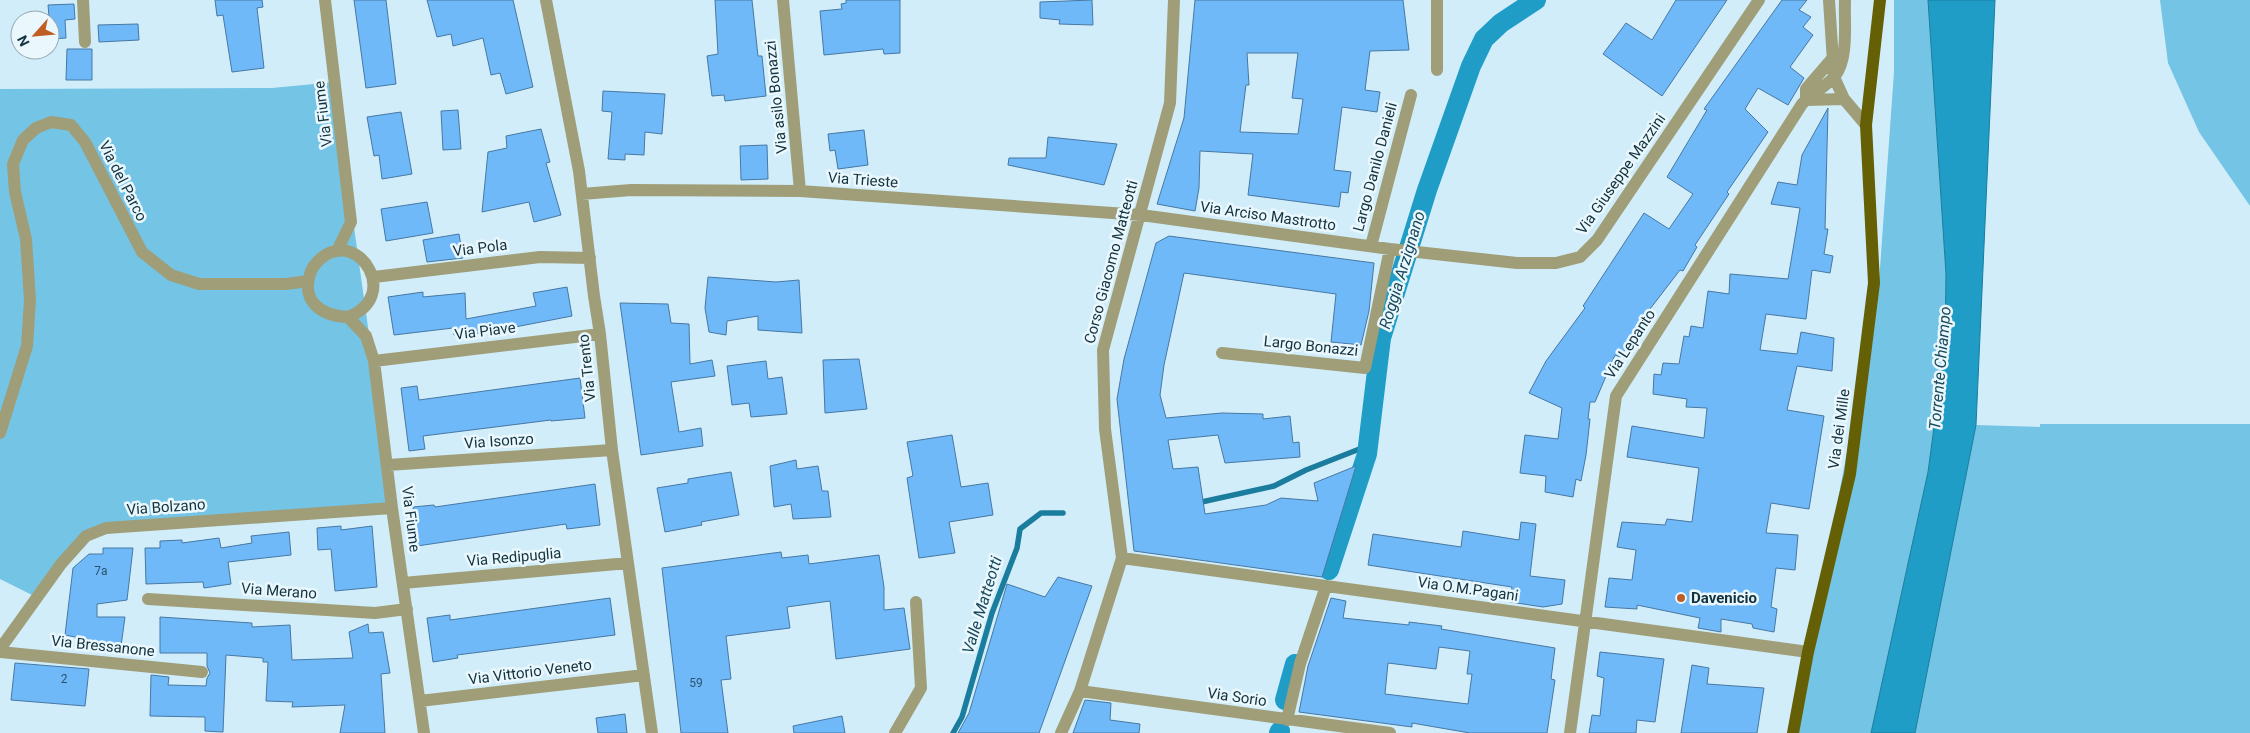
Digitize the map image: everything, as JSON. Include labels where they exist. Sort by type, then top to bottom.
[{"type":"main road","name":"Via dei Mille","points":[[1793,733],[1808,652],[1850,474],[1874,283],[1866,125],[1880,0]]},
{"type":"street","points":[[83,0],[85,42]]},
{"type":"street","name":"Via Fiume","points":[[325,0],[352,222],[337,251]]},
{"type":"street","name":"Via Trento","points":[[546,0],[582,194],[600,334],[612,450],[652,733]]},
{"type":"street","name":"Via asilo Bonazzi","points":[[783,0],[800,191]]},
{"type":"street","name":"Corso Giacomo Matteotti","points":[[1061,733],[1080,691],[1122,558],[1105,429],[1103,350],[1170,103],[1174,0]]},
{"type":"street","points":[[1437,0],[1437,70]]},
{"type":"street","name":"Via Giuseppe Mazzini","points":[[1390,249],[1517,263],[1556,264],[1580,257],[1598,240],[1759,0]]},
{"type":"street","points":[[1829,0],[1831,60],[1834,77],[1844,99],[1866,125]]},
{"type":"street","points":[[1834,77],[1840,67],[1843,51],[1845,0]]},
{"type":"street","points":[[1831,60],[1806,89],[1806,100],[1844,99]]},
{"type":"street","name":"Via Lepanto","points":[[1570,733],[1616,396],[1806,100],[1834,77]]},
{"type":"street","name":"Largo Danilo Danieli","points":[[1371,246],[1411,95]]},
{"type":"street","name":"Via del Parco","points":[[0,432],[26,346],[30,300],[26,239],[15,192],[13,164],[23,140],[36,128],[51,122],[71,126],[76,131],[86,142],[142,252],[171,275],[199,284],[286,284],[308,280]]},
{"type":"street","name":"Via Trieste","points":[[582,194],[631,190],[800,191],[1141,215]]},
{"type":"street","name":"Via Arciso Mastrotto","points":[[1141,215],[1390,249]]},
{"type":"street","name":"Largo Bonazzi","points":[[1222,353],[1365,368],[1390,249]]},
{"type":"street","points":[[337,251],[351,253],[361,258],[369,267],[374,277],[371,299],[364,308],[348,317],[332,316],[321,311],[311,297],[308,280],[317,262],[326,254],[337,251]]},
{"type":"street","name":"Via Pola","points":[[374,277],[540,257],[590,258]]},
{"type":"street","name":"Via Fiume","points":[[348,317],[366,336],[374,361],[392,508],[424,733]]},
{"type":"street","name":"Via Piave","points":[[374,361],[600,334]]},
{"type":"street","name":"Via Isonzo","points":[[388,465],[612,450]]},
{"type":"street","name":"Via Bolzano","points":[[0,650],[61,564],[86,536],[106,528],[392,508]]},
{"type":"street","name":"Via O.M.Pagani","points":[[1122,558],[1808,652]]},
{"type":"street","name":"Via Redipuglia","points":[[403,583],[628,563]]},
{"type":"street","points":[[1287,720],[1300,664],[1326,586]]},
{"type":"street","name":"Via Merano","points":[[148,599],[375,613],[407,609]]},
{"type":"street","points":[[895,733],[921,688],[916,602]]},
{"type":"street","name":"Via Bressanone","points":[[0,650],[202,672]]},
{"type":"street","name":"Via Vittorio Veneto","points":[[420,701],[644,675]]},
{"type":"street","name":"Via Sorio","points":[[1080,691],[1390,733]]},
{"type":"shaded area","points":[[1894,0],[1928,0],[1946,274],[1945,345],[1928,472],[1871,733],[1794,733],[1879,282],[1894,72]]},
{"type":"shaded area","points":[[1928,0],[1995,0],[1976,425],[1915,733],[1871,733],[1928,472],[1945,345],[1946,274]]},
{"type":"shaded area","points":[[2160,0],[2250,0],[2250,206],[2199,132],[2168,63]]},
{"type":"shaded area","points":[[335,82],[392,508],[191,521],[86,537],[36,597],[0,579],[0,89],[272,88]]},
{"type":"shaded area","points":[[2040,424],[2250,424],[2250,733],[1915,733],[1976,425],[2040,427]]},
{"type":"building","points":[[215,0],[262,0],[263,7],[257,8],[264,68],[232,72],[223,15],[217,16]]},
{"type":"building","points":[[354,0],[386,0],[396,84],[366,88]]},
{"type":"building","points":[[427,0],[513,0],[533,87],[506,94],[500,73],[491,75],[483,38],[453,46],[451,34],[437,37]]},
{"type":"building","points":[[715,0],[752,0],[758,56],[762,56],[766,96],[725,101],[724,95],[712,96],[707,56],[718,54]]},
{"type":"building","points":[[846,0],[900,0],[900,53],[884,54],[883,49],[824,55],[820,11],[842,9],[841,4],[846,3]]},
{"type":"building","points":[[1092,0],[1093,25],[1059,24],[1060,20],[1040,18],[1040,2]]},
{"type":"building","points":[[1195,0],[1403,0],[1409,50],[1370,51],[1365,90],[1380,92],[1377,112],[1342,107],[1334,170],[1351,172],[1348,193],[1341,192],[1339,207],[1248,195],[1253,154],[1200,151],[1199,188],[1195,211],[1157,204],[1184,118]],"holes":[[[1247,53],[1298,53],[1292,98],[1303,99],[1298,134],[1240,132],[1246,85],[1249,85]]]},
{"type":"building","points":[[1676,0],[1727,0],[1662,96],[1603,54],[1626,23],[1652,40]]},
{"type":"building","points":[[1782,0],[1807,0],[1799,10],[1811,17],[1803,27],[1813,35],[1790,67],[1804,78],[1788,105],[1758,88],[1745,109],[1768,132],[1727,192],[1729,194],[1695,245],[1697,247],[1683,271],[1680,270],[1640,322],[1643,323],[1620,357],[1615,355],[1595,402],[1590,402],[1586,455],[1581,481],[1576,479],[1573,497],[1545,492],[1546,476],[1520,473],[1525,435],[1558,439],[1562,408],[1529,393],[1546,361],[1585,308],[1583,306],[1644,213],[1669,229],[1693,194],[1667,177],[1707,110],[1704,109]]},
{"type":"building","points":[[74,4],[75,19],[65,20],[66,38],[60,38],[60,10],[48,10],[48,5]]},
{"type":"building","points":[[138,24],[139,40],[99,42],[98,25]]},
{"type":"building","points":[[67,49],[92,49],[92,80],[66,80]]},
{"type":"building","points":[[603,91],[665,94],[662,134],[645,132],[644,155],[625,154],[625,160],[608,159],[612,112],[602,111]]},
{"type":"building","points":[[1828,108],[1825,229],[1828,229],[1824,254],[1833,256],[1830,273],[1812,270],[1806,319],[1766,314],[1760,350],[1797,354],[1801,332],[1834,338],[1832,371],[1797,366],[1787,410],[1824,416],[1809,509],[1771,503],[1766,533],[1798,535],[1795,570],[1776,568],[1771,607],[1777,609],[1774,632],[1753,628],[1752,624],[1721,619],[1721,632],[1698,628],[1700,618],[1637,605],[1637,609],[1605,607],[1609,578],[1632,580],[1636,550],[1617,547],[1622,522],[1665,525],[1667,519],[1692,522],[1699,468],[1627,457],[1632,426],[1704,438],[1707,408],[1686,407],[1687,399],[1653,394],[1654,374],[1661,375],[1663,363],[1679,364],[1684,336],[1689,337],[1691,326],[1703,328],[1708,291],[1729,294],[1730,274],[1788,279],[1800,208],[1771,204],[1778,182],[1797,185],[1802,155]]},
{"type":"building","points":[[458,110],[461,149],[443,150],[441,111]]},
{"type":"building","points":[[401,112],[412,174],[382,179],[379,155],[374,156],[367,117]]},
{"type":"building","points":[[541,129],[550,162],[546,163],[561,215],[534,222],[529,202],[482,212],[488,152],[507,148],[506,136]]},
{"type":"building","points":[[864,130],[868,165],[838,169],[835,150],[830,151],[828,134]]},
{"type":"building","points":[[1048,137],[1117,144],[1104,185],[1008,165],[1009,158],[1046,158]]},
{"type":"building","points":[[767,145],[768,179],[741,180],[740,146]]},
{"type":"building","points":[[427,202],[433,233],[386,241],[381,209]]},
{"type":"building","points":[[459,234],[463,258],[427,262],[423,240]]},
{"type":"building","points":[[1169,236],[1374,263],[1369,311],[1361,345],[1331,342],[1336,294],[1184,273],[1164,365],[1160,395],[1166,418],[1222,413],[1263,414],[1263,419],[1290,416],[1293,443],[1299,442],[1300,457],[1225,463],[1218,435],[1168,440],[1173,469],[1198,467],[1205,514],[1266,505],[1281,498],[1318,501],[1314,483],[1356,466],[1322,577],[1134,551],[1117,399],[1124,359],[1156,243]]},
{"type":"building","points":[[708,277],[776,282],[799,280],[802,333],[758,330],[758,316],[727,321],[726,335],[709,332],[705,308]]},
{"type":"building","points":[[567,287],[572,316],[484,333],[454,335],[453,328],[394,335],[388,297],[423,292],[423,297],[465,293],[466,319],[536,306],[533,293]]},
{"type":"building","points":[[620,303],[668,304],[671,323],[689,324],[690,364],[712,360],[715,376],[671,382],[679,432],[701,428],[703,446],[641,455]]},
{"type":"building","points":[[859,359],[867,409],[825,413],[823,360]]},
{"type":"building","points":[[766,361],[768,379],[782,377],[787,414],[751,417],[749,403],[732,405],[727,366]]},
{"type":"building","points":[[580,378],[585,418],[551,420],[423,436],[425,449],[409,451],[401,388],[417,386],[419,400]]},
{"type":"building","points":[[952,435],[961,487],[988,483],[993,515],[949,522],[955,553],[919,558],[907,478],[913,476],[907,442]]},
{"type":"building","points":[[796,460],[797,469],[818,466],[822,491],[828,491],[831,517],[793,519],[791,504],[774,507],[770,466]]},
{"type":"building","points":[[731,472],[739,515],[701,522],[702,525],[665,532],[657,488],[688,483],[688,479]]},
{"type":"building","points":[[595,484],[600,525],[567,529],[566,524],[417,546],[413,507],[434,505],[435,507]]},
{"type":"building","points":[[1521,522],[1536,524],[1530,576],[1565,580],[1562,604],[1543,607],[1510,602],[1512,587],[1368,565],[1373,534],[1461,547],[1463,531],[1519,540]]},
{"type":"building","points":[[341,526],[341,530],[372,526],[377,587],[335,591],[331,549],[318,550],[317,528]]},
{"type":"building","points":[[289,532],[291,555],[228,562],[231,584],[204,588],[203,582],[146,584],[145,548],[160,548],[160,541],[182,540],[182,543],[219,538],[221,548],[252,543],[251,536]]},
{"type":"building","points":[[103,548],[133,548],[127,600],[97,604],[97,617],[125,617],[121,646],[65,635],[73,568],[89,554],[103,554]]},
{"type":"building","points":[[781,552],[782,558],[808,555],[809,564],[879,555],[884,587],[884,610],[904,608],[910,649],[836,659],[830,601],[787,607],[790,628],[726,636],[731,679],[721,680],[728,733],[681,733],[662,568]]},
{"type":"building","points":[[1058,577],[1092,586],[1039,733],[958,733],[969,713],[1007,584],[1045,597]]},
{"type":"building","points":[[610,598],[615,635],[457,655],[458,658],[433,662],[427,618],[450,615],[450,620]]},
{"type":"building","points":[[1331,598],[1346,601],[1343,618],[1409,625],[1409,622],[1442,626],[1441,629],[1555,648],[1551,679],[1555,680],[1547,733],[1470,733],[1412,723],[1412,727],[1299,712],[1308,666]],"holes":[[[1439,647],[1470,651],[1467,674],[1472,674],[1468,704],[1385,694],[1388,663],[1436,669]]]},
{"type":"building","points":[[160,617],[252,623],[252,627],[290,625],[292,660],[353,658],[349,632],[368,624],[369,633],[383,632],[390,673],[381,674],[385,733],[340,733],[345,705],[292,707],[293,702],[266,701],[268,662],[263,662],[263,658],[226,655],[223,732],[205,731],[205,717],[150,716],[151,675],[169,677],[168,685],[206,686],[210,673],[207,666],[207,653],[160,653]]},
{"type":"building","points":[[1600,652],[1664,659],[1655,722],[1637,720],[1636,733],[1589,733],[1592,715],[1600,716],[1604,678],[1597,676]]},
{"type":"building","points":[[15,663],[89,669],[85,706],[11,700]]},
{"type":"building","points":[[1692,665],[1709,668],[1707,684],[1764,688],[1757,733],[1681,733]]},
{"type":"building","points":[[1085,700],[1111,703],[1110,720],[1140,724],[1139,733],[1073,733]]},
{"type":"building","points":[[625,714],[627,733],[598,733],[596,718]]},
{"type":"building","points":[[842,716],[845,733],[794,733],[793,726]]},
{"type":"waterway","name":"Roggia Arzignano","points":[[1329,570],[1367,454],[1381,338],[1427,190],[1471,66],[1484,39],[1501,23],[1536,0]]},
{"type":"waterway","name":"Valle Matteotti","points":[[1197,503],[1274,486],[1306,470],[1362,448]]},
{"type":"waterway","name":"Valle Matteotti","points":[[953,733],[962,717],[992,613],[1017,548],[1020,529],[1041,513],[1063,513]]},
{"type":"waterway","name":"Roggia Arzignano","points":[[1285,700],[1295,664]]},
{"type":"place","name":"Davenicio","points":[[1681,598]]},
{"type":"water label","name":"Torrente Chiampo","points":[[1940,368]]}]
